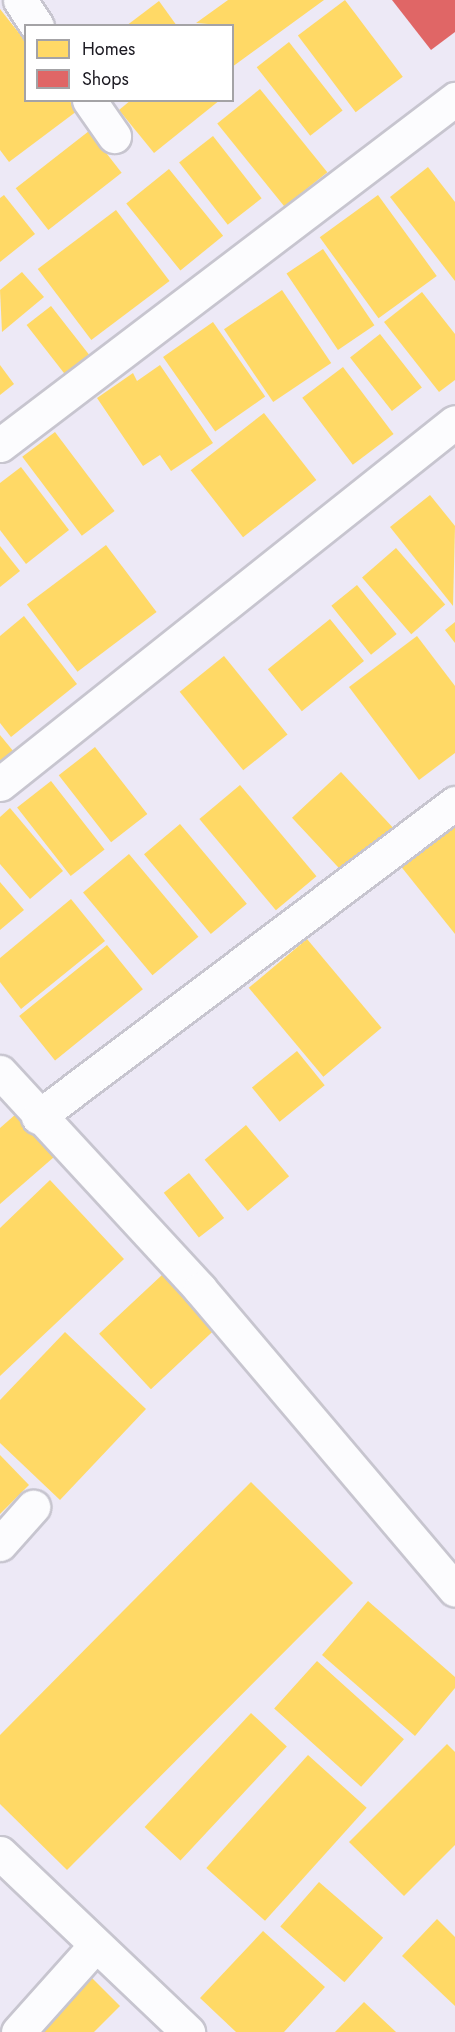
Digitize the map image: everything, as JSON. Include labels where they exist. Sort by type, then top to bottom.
[{"type":"street","points":[[20,0],[36,24]]},
{"type":"street","points":[[0,444],[455,99]]},
{"type":"street","points":[[90,102],[114,136]]},
{"type":"street","points":[[0,784],[455,422]]},
{"type":"street","points":[[38,1117],[455,802]]},
{"type":"street","points":[[0,1072],[38,1117],[200,1289],[455,1590]]},
{"type":"street","points":[[0,1544],[33,1507]]},
{"type":"street","points":[[0,1853],[95,1946],[188,2032]]},
{"type":"street","points":[[18,2032],[95,1946]]},
{"type":"building: Homes","points":[[228,0],[324,0],[234,66],[234,24],[196,23]]},
{"type":"building: Homes","points":[[345,0],[403,77],[356,112],[298,36]]},
{"type":"building: Homes","points":[[159,1],[176,24],[129,24]]},
{"type":"building: Homes","points":[[0,9],[24,39],[24,102],[70,102],[77,111],[9,162],[0,150]]},
{"type":"building: Homes","points":[[289,42],[343,111],[310,136],[257,67]]},
{"type":"building: Homes","points":[[260,89],[327,172],[285,207],[217,124]]},
{"type":"building: Homes","points":[[129,102],[218,102],[154,153],[119,110]]},
{"type":"building: Homes","points":[[89,131],[122,173],[48,230],[16,188]]},
{"type":"building: Homes","points":[[213,136],[262,198],[228,225],[179,162]]},
{"type":"building: Homes","points":[[428,167],[455,202],[455,281],[390,197]]},
{"type":"building: Homes","points":[[169,169],[223,236],[180,270],[126,204]]},
{"type":"building: Homes","points":[[4,195],[35,234],[0,262],[0,198]]},
{"type":"building: Homes","points":[[378,195],[437,276],[379,318],[320,237]]},
{"type":"building: Homes","points":[[116,210],[170,281],[91,340],[38,269]]},
{"type":"building: Homes","points":[[323,249],[374,325],[338,350],[287,274]]},
{"type":"building: Homes","points":[[22,272],[44,297],[2,332],[0,290]]},
{"type":"building: Homes","points":[[282,290],[331,363],[273,402],[224,329]]},
{"type":"building: Homes","points":[[422,292],[455,334],[455,380],[439,392],[384,322]]},
{"type":"building: Homes","points":[[51,306],[93,360],[68,379],[27,325]]},
{"type":"building: Homes","points":[[213,322],[265,397],[215,432],[163,357]]},
{"type":"building: Homes","points":[[380,334],[422,388],[392,411],[350,357]]},
{"type":"building: Homes","points":[[0,365],[14,384],[0,395]]},
{"type":"building: Homes","points":[[160,365],[213,443],[171,471],[160,455],[143,466],[97,398],[133,373],[137,381]]},
{"type":"building: Homes","points":[[343,367],[394,434],[353,465],[302,398]]},
{"type":"building: Homes","points":[[264,413],[316,480],[243,537],[191,470]]},
{"type":"building: Homes","points":[[55,432],[115,511],[82,536],[22,457]]},
{"type":"building: Homes","points":[[21,467],[69,530],[26,564],[0,530],[0,483]]},
{"type":"building: Homes","points":[[430,495],[455,526],[453,606],[390,527]]},
{"type":"building: Homes","points":[[106,545],[157,612],[77,672],[27,605]]},
{"type":"building: Homes","points":[[0,546],[20,571],[0,587]]},
{"type":"building: Homes","points":[[396,548],[445,605],[411,634],[362,578]]},
{"type":"building: Homes","points":[[357,585],[397,634],[371,655],[331,606]]},
{"type":"building: Homes","points":[[24,616],[77,684],[11,737],[0,723],[0,636]]},
{"type":"building: Homes","points":[[330,619],[364,661],[302,711],[268,669]]},
{"type":"building: Homes","points":[[455,622],[455,643],[445,630]]},
{"type":"building: Homes","points":[[417,636],[455,686],[455,753],[419,780],[349,687]]},
{"type":"building: Homes","points":[[224,656],[288,734],[243,770],[180,692]]},
{"type":"building: Homes","points":[[0,735],[14,752],[0,763]]},
{"type":"building: Homes","points":[[95,747],[147,814],[111,842],[59,775]]},
{"type":"building: Homes","points":[[341,772],[394,829],[345,875],[292,818]]},
{"type":"building: Homes","points":[[51,781],[105,850],[71,876],[17,807]]},
{"type":"building: Homes","points":[[240,785],[316,876],[276,910],[199,819]]},
{"type":"building: Homes","points":[[10,808],[63,871],[30,899],[0,864],[0,817]]},
{"type":"building: Homes","points":[[455,809],[455,934],[395,859]]},
{"type":"building: Homes","points":[[180,824],[247,904],[211,934],[144,854]]},
{"type":"building: Homes","points":[[129,854],[198,937],[152,975],[83,893]]},
{"type":"building: Homes","points":[[0,882],[24,910],[0,930]]},
{"type":"building: Homes","points":[[71,899],[105,941],[21,1009],[0,982],[0,958]]},
{"type":"building: Homes","points":[[307,939],[382,1028],[323,1077],[249,988]]},
{"type":"building: Homes","points":[[107,945],[143,989],[55,1060],[19,1016]]},
{"type":"building: Homes","points":[[297,1051],[325,1085],[280,1122],[252,1088]]},
{"type":"building: Homes","points":[[16,1114],[54,1157],[0,1204],[0,1128]]},
{"type":"building: Homes","points":[[246,1125],[289,1176],[248,1211],[205,1160]]},
{"type":"building: Homes","points":[[189,1173],[224,1218],[199,1238],[164,1193]]},
{"type":"building: Homes","points":[[50,1180],[124,1259],[0,1376],[0,1228]]},
{"type":"building: Homes","points":[[162,1275],[214,1331],[151,1389],[99,1334]]},
{"type":"building: Homes","points":[[65,1332],[146,1409],[60,1500],[0,1443],[0,1400]]},
{"type":"building: Homes","points":[[0,1455],[29,1485],[0,1514]]},
{"type":"building: Homes","points":[[251,1482],[353,1583],[67,1870],[0,1804],[0,1735]]},
{"type":"building: Homes","points":[[368,1601],[455,1677],[455,1688],[415,1736],[322,1655]]},
{"type":"building: Homes","points":[[317,1661],[404,1739],[361,1787],[274,1709]]},
{"type":"building: Homes","points":[[251,1713],[287,1746],[180,1861],[145,1827]]},
{"type":"building: Homes","points":[[447,1744],[455,1752],[455,1845],[404,1896],[349,1842]]},
{"type":"building: Homes","points":[[308,1755],[367,1808],[265,1921],[206,1868]]},
{"type":"building: Homes","points":[[319,1882],[383,1938],[344,1982],[280,1927]]},
{"type":"building: Homes","points":[[437,1919],[455,1937],[455,2006],[402,1956]]},
{"type":"building: Homes","points":[[263,1931],[325,1987],[284,2032],[236,2032],[200,1998]]},
{"type":"building: Homes","points":[[85,1971],[120,2006],[94,2032],[25,2032]]},
{"type":"building: Homes","points":[[364,2002],[396,2032],[335,2032]]},
{"type":"building: Shops","points":[[392,0],[455,0],[455,32],[431,50]]}]
